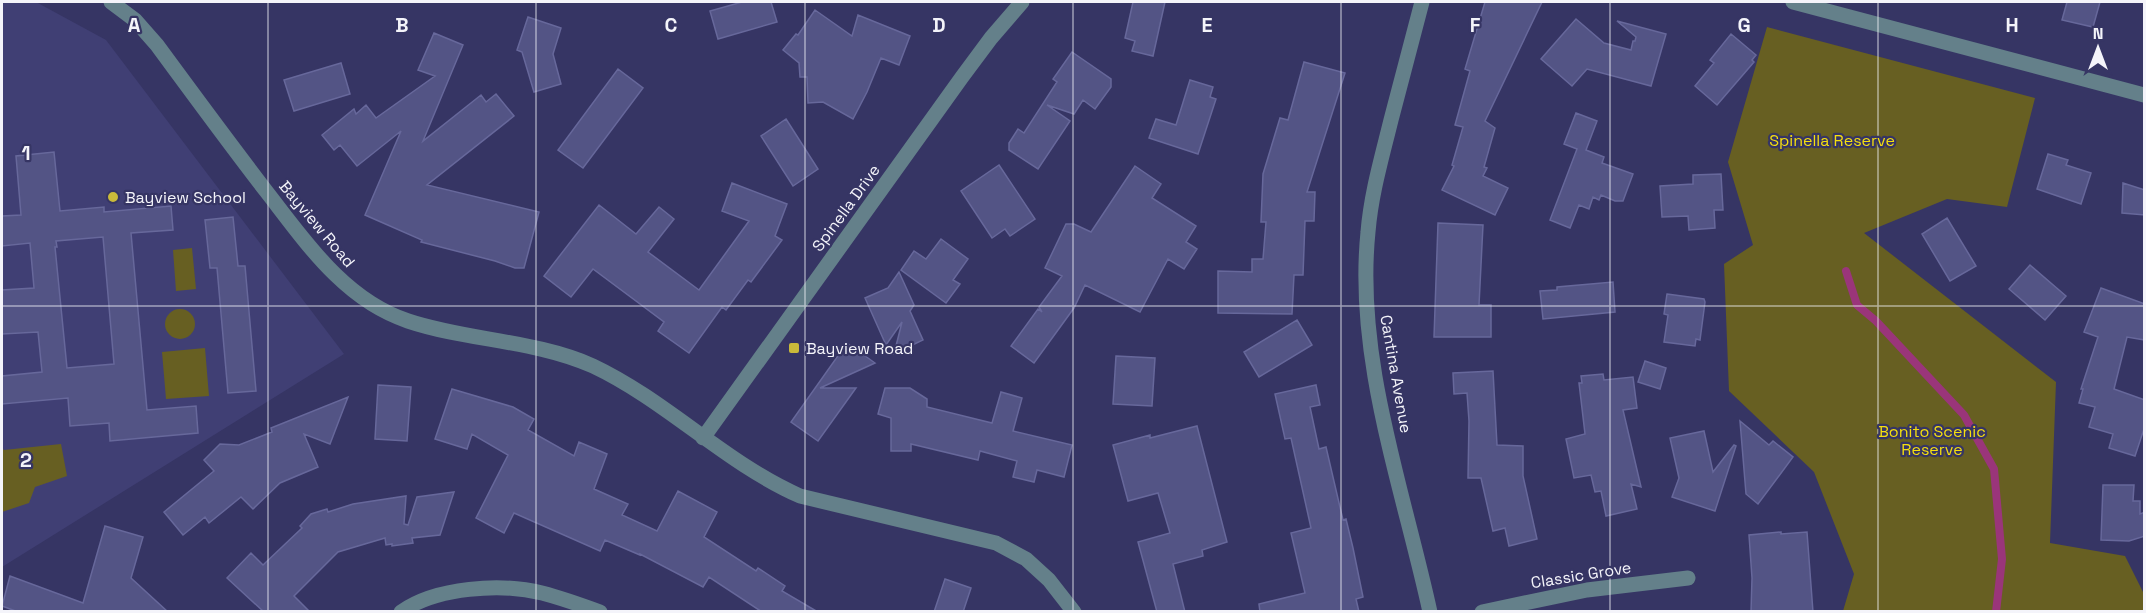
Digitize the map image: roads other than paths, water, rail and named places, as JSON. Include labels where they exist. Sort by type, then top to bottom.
[{"type":"street","name":"Bayview Road","points":[[111,2],[135,20],[157,45],[308,245],[344,283],[378,308],[406,321],[443,331],[551,352],[590,365],[642,393],[703,438],[772,484],[800,496],[996,543],[1026,559],[1049,580],[1074,612]]},
{"type":"street","name":"Spinella Drive","points":[[703,438],[962,77],[1022,2]]},
{"type":"street","name":"Cantina Avenue","points":[[1422,2],[1374,194],[1368,231],[1366,303],[1369,342],[1377,385],[1430,612]]},
{"type":"street","points":[[1793,2],[2145,96]]},
{"type":"street","name":"Classic Grove","points":[[1482,612],[1587,590],[1688,578]]},
{"type":"street","points":[[401,612],[428,598],[454,592],[483,588],[513,588],[541,593],[600,612]]},
{"type":"waterway","points":[[1846,271],[1857,305],[1876,321],[1964,415],[1994,469],[2002,559],[1996,612]]},
{"type":"place","name":"Bayview School","points":[[113,197]]},
{"type":"place","name":"Bayview Road","points":[[794,348]]},
{"type":"park label","name":"Spinella Reserve","points":[[1832,140]]},
{"type":"park label","name":"Bonito Scenic Reserve","points":[[1932,440]]}]
